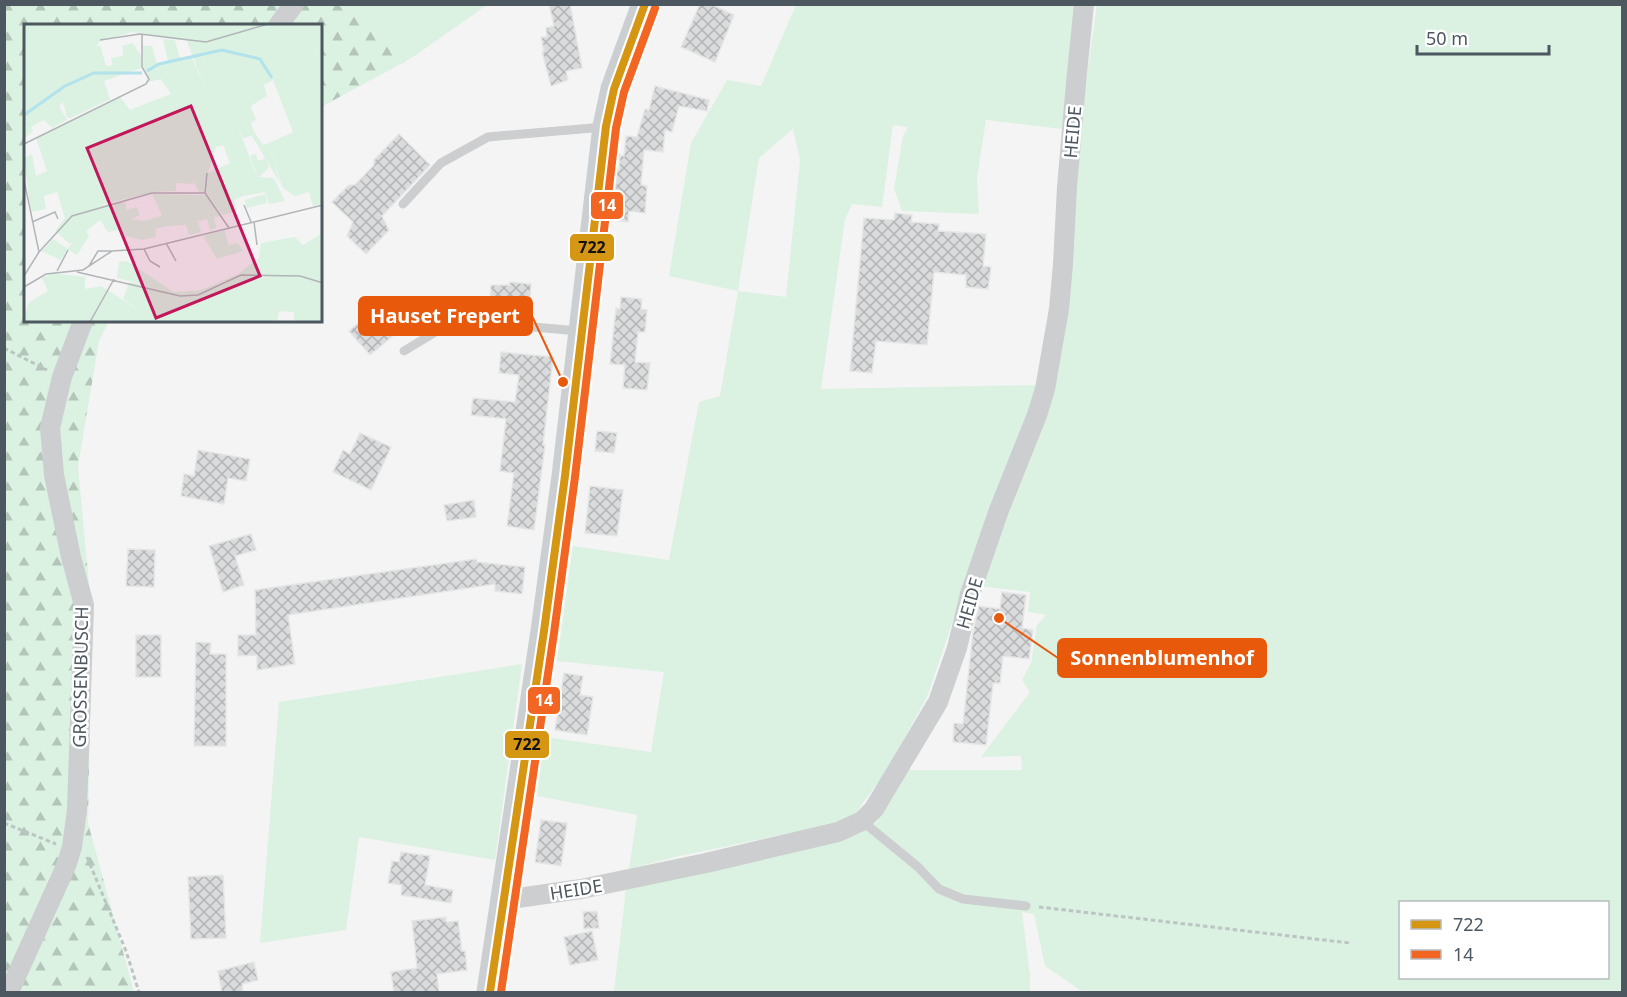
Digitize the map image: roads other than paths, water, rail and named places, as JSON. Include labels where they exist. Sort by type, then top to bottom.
[{"type":"street","points":[[279,24],[294,4]]},
{"type":"street","points":[[490,993],[546,619],[606,126],[614,89],[645,4]]},
{"type":"street","name":"HEIDE","points":[[504,900],[581,889],[706,863],[838,831],[862,821],[879,801],[938,702],[957,648],[970,594],[1045,389],[1059,309],[1067,187],[1084,4]]},
{"type":"street","name":"GROSSENBUSCH","points":[[9,993],[66,866],[72,847],[77,810],[84,605],[71,557],[54,475],[50,428],[62,377],[83,322]]},
{"type":"lane","points":[[403,204],[441,163],[488,137],[606,126]]},
{"type":"lane","points":[[404,351],[442,328],[464,321],[581,331]]},
{"type":"lane","points":[[862,821],[918,867],[939,889],[963,899],[1026,906]]},
{"type":"place","name":"Hauset Frepert","points":[[563,382]]},
{"type":"place","name":"Sonnenblumenhof","points":[[999,618]]}]
